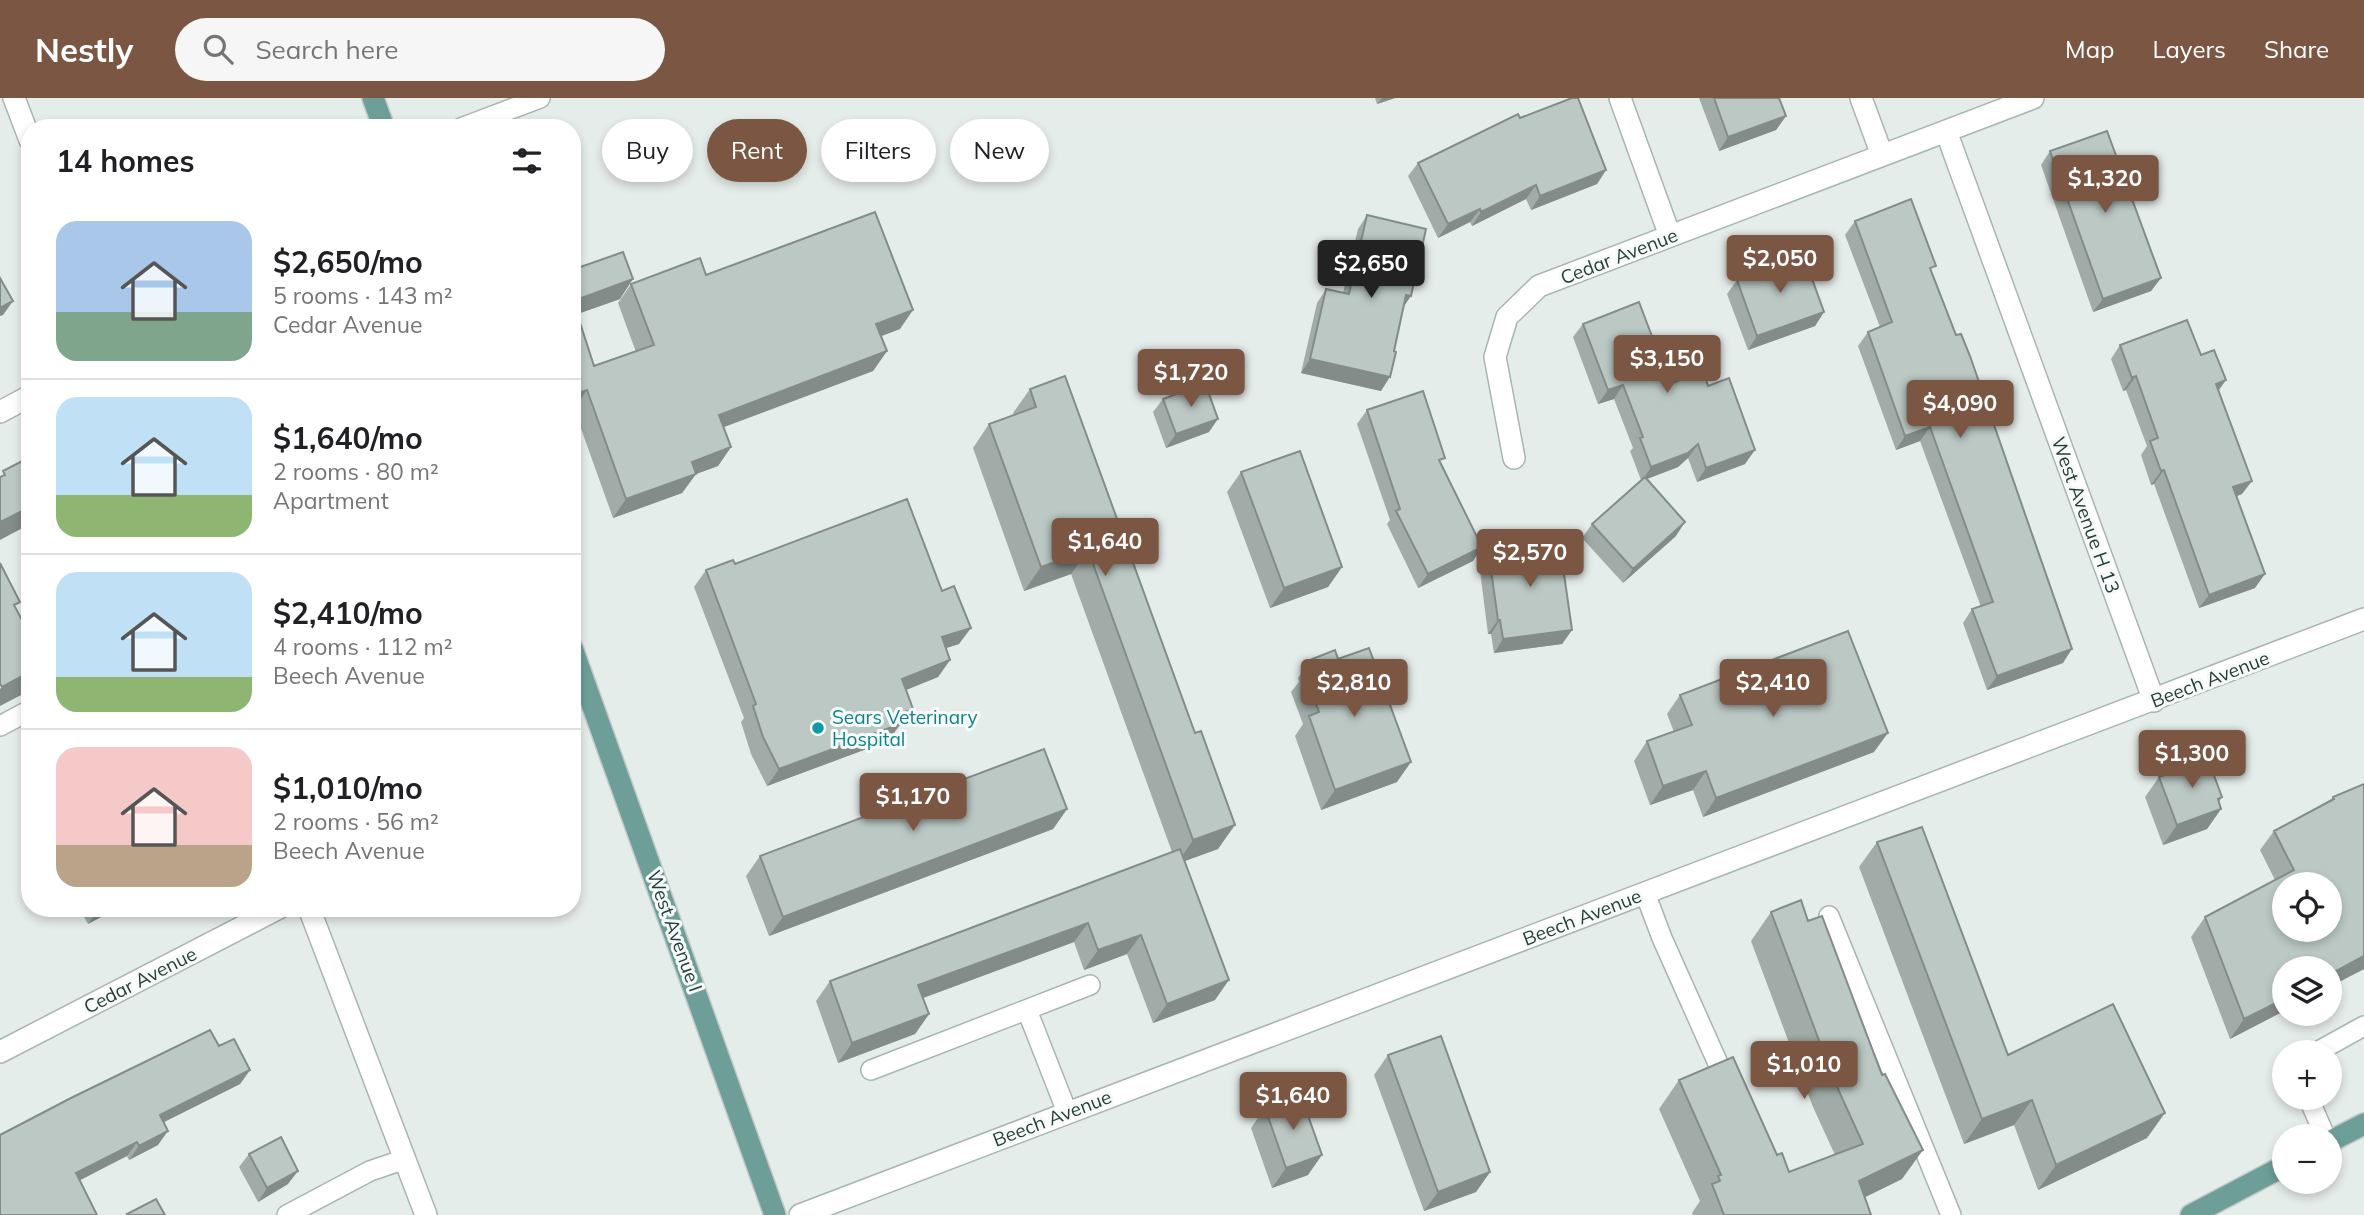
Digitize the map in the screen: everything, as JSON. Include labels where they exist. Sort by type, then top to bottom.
[{"type":"main road","points":[[373,98],[381,119]]},
{"type":"main road","name":"West Avenue I","points":[[581,673],[775,1215]]},
{"type":"main road","points":[[2342,1135],[2364,1124]]},
{"type":"main road","points":[[2190,1215],[2272,1172]]},
{"type":"street","points":[[14,98],[22,119]]},
{"type":"street","points":[[1620,98],[1671,236]]},
{"type":"street","points":[[1861,98],[1882,155]]},
{"type":"street","name":"Cedar Avenue","points":[[1514,458],[1495,357],[1507,317],[1539,286],[2032,98]]},
{"type":"street","name":"West Avenue H 13","points":[[1946,131],[2154,701]]},
{"type":"street","points":[[0,412],[21,401]]},
{"type":"street","name":"Beech Avenue","points":[[800,1215],[2364,619]]},
{"type":"street","name":"Cedar Avenue","points":[[0,1052],[262,917]]},
{"type":"street","points":[[312,917],[426,1215]]},
{"type":"lane","points":[[485,119],[540,98]]},
{"type":"lane","points":[[0,726],[21,715]]},
{"type":"lane","points":[[1645,893],[1662,938],[1736,1103]]},
{"type":"lane","points":[[1829,916],[1951,1215]]},
{"type":"lane","points":[[871,1070],[1090,985]]},
{"type":"lane","points":[[1027,1010],[1067,1112]]},
{"type":"lane","points":[[2338,1040],[2364,1026]]},
{"type":"lane","points":[[287,1215],[370,1171],[405,1158]]},
{"type":"building","points":[[1578,98],[1606,170],[1540,196],[1536,185],[1481,212],[1480,209],[1448,224],[1418,163],[1518,114],[1520,118]]},
{"type":"building","points":[[1714,98],[1779,98],[1786,116],[1728,137]]},
{"type":"building","points":[[2107,131],[2161,278],[2103,299],[2050,151]]},
{"type":"building","points":[[1911,199],[1936,266],[1930,268],[1956,335],[1961,334],[1970,356],[2072,649],[1997,676],[1972,609],[1993,602],[1930,427],[1905,436],[1868,332],[1892,322],[1855,221]]},
{"type":"building","points":[[875,212],[913,310],[876,324],[887,351],[719,415],[731,447],[692,462],[696,474],[626,499],[587,390],[581,392],[581,326],[594,366],[654,345],[631,284],[700,258],[706,275]]},
{"type":"building","points":[[1367,215],[1426,229],[1411,296],[1406,295],[1390,377],[1310,359],[1326,289],[1349,294]]},
{"type":"building","points":[[623,252],[633,279],[581,298],[581,267]]},
{"type":"building","points":[[1803,254],[1824,312],[1757,336],[1737,280]]},
{"type":"building","points":[[0,278],[13,301],[0,308]]},
{"type":"building","points":[[1639,302],[1670,384],[1703,371],[1708,386],[1729,378],[1755,450],[1706,468],[1698,444],[1688,453],[1651,467],[1640,438],[1643,437],[1623,385],[1608,390],[1583,324]]},
{"type":"building","points":[[2187,320],[2201,355],[2214,350],[2226,380],[2216,384],[2252,481],[2233,487],[2265,574],[2209,595],[2164,470],[2161,471],[2150,441],[2158,438],[2136,376],[2132,378],[2120,345]]},
{"type":"building","points":[[1065,376],[1195,733],[1201,731],[1235,825],[1193,840],[1088,550],[1041,567],[989,424],[1036,407],[1030,389]]},
{"type":"building","points":[[1205,383],[1218,419],[1176,434],[1163,399]]},
{"type":"building","points":[[1423,391],[1445,458],[1439,460],[1482,547],[1428,574],[1396,511],[1400,509],[1367,410]]},
{"type":"building","points":[[1300,451],[1342,567],[1284,588],[1241,472]]},
{"type":"building","points":[[21,462],[21,512],[0,522],[0,477],[5,475],[3,471]]},
{"type":"building","points":[[1645,477],[1685,522],[1633,569],[1592,524]]},
{"type":"building","points":[[907,499],[942,591],[954,586],[971,628],[942,637],[950,660],[902,679],[913,709],[896,715],[900,724],[779,769],[763,737],[753,706],[756,704],[706,570],[733,560],[735,564]]},
{"type":"building","points":[[1559,539],[1572,630],[1503,639],[1488,549]]},
{"type":"building","points":[[0,563],[20,602],[14,605],[21,618],[21,677],[2,687]]},
{"type":"building","points":[[1848,631],[1888,733],[1716,798],[1706,771],[1663,786],[1647,741],[1692,725],[1680,695]]},
{"type":"building","points":[[1369,648],[1411,762],[1335,790],[1309,716],[1319,712],[1305,672],[1315,669],[1312,659],[1335,650],[1338,659]]},
{"type":"building","points":[[1044,749],[1067,809],[783,917],[760,856]]},
{"type":"building","points":[[2206,754],[2222,797],[2218,799],[2221,809],[2177,825],[2159,777],[2184,768],[2182,763]]},
{"type":"building","points":[[2364,784],[2364,956],[2342,968],[2342,956],[2272,956],[2272,1005],[2244,1019],[2205,917],[2272,882],[2272,942],[2342,942],[2342,872],[2290,872],[2294,870],[2274,831],[2334,799],[2333,797]]},
{"type":"building","points":[[1922,827],[2008,1055],[2113,1004],[2165,1113],[2056,1165],[2032,1100],[1982,1119],[1877,842]]},
{"type":"building","points":[[1180,849],[1229,980],[1167,1004],[1141,935],[1098,950],[1088,923],[918,985],[929,1014],[852,1043],[830,981]]},
{"type":"building","points":[[1801,900],[1808,921],[1822,916],[1882,1075],[1885,1074],[1923,1150],[1859,1181],[1871,1215],[1724,1215],[1712,1184],[1720,1181],[1718,1176],[1721,1175],[1679,1080],[1733,1057],[1777,1155],[1782,1153],[1789,1172],[1863,1144],[1833,1078],[1771,912]]},
{"type":"building","points":[[210,1030],[219,1046],[234,1039],[250,1070],[160,1115],[168,1131],[139,1146],[137,1142],[76,1173],[97,1215],[0,1215],[0,1135]]},
{"type":"building","points":[[1441,1036],[1490,1172],[1438,1192],[1388,1055]]},
{"type":"building","points":[[1301,1096],[1322,1155],[1286,1168],[1265,1108]]},
{"type":"building","points":[[281,1137],[298,1171],[267,1188],[249,1154]]},
{"type":"building","points":[[156,1199],[165,1215],[127,1214]]},
{"type":"place","name":"Sears Veterinary Hospital","points":[[818,728]]}]
